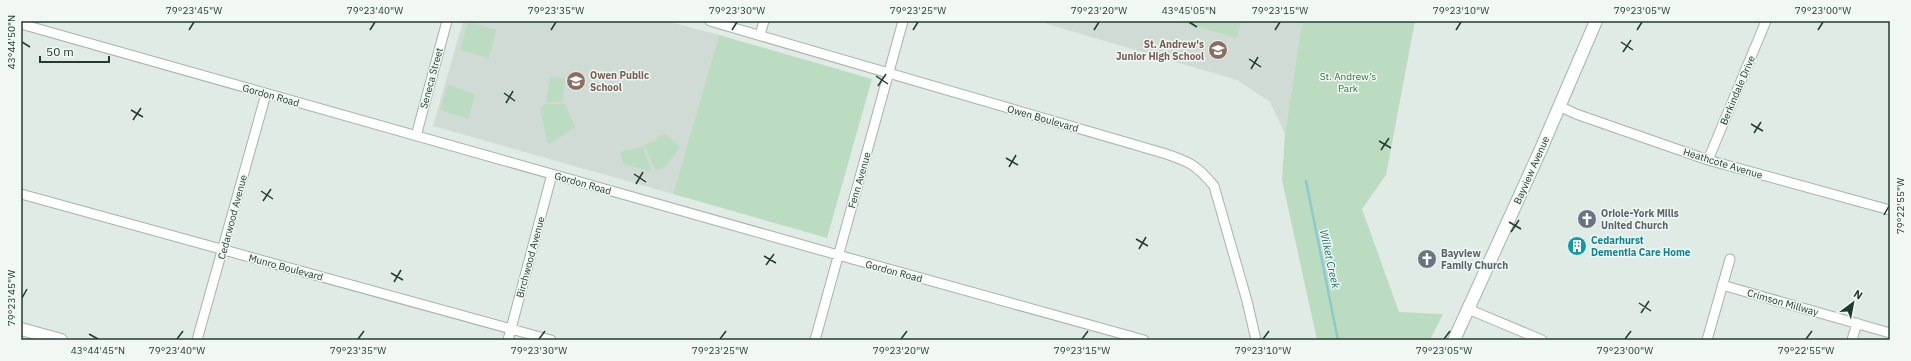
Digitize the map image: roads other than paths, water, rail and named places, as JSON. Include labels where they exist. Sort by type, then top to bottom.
[{"type":"main road","name":"Bayview Avenue","points":[[1454,340],[1596,21]]},
{"type":"main road","points":[[21,329],[61,340]]},
{"type":"street","name":"Seneca Street","points":[[416,136],[447,21]]},
{"type":"street","name":"Owen Boulevard","points":[[710,21],[1163,153],[1182,159],[1197,167],[1214,186],[1247,301],[1256,340]]},
{"type":"street","points":[[760,35],[764,21]]},
{"type":"street","name":"Fenn Avenue","points":[[815,340],[903,21]]},
{"type":"street","name":"Berkindale Drive","points":[[1708,160],[1766,21]]},
{"type":"street","name":"Gordon Road","points":[[22,24],[266,94],[1144,340]]},
{"type":"street","name":"Cedarwood Avenue","points":[[197,340],[224,249],[266,94]]},
{"type":"street","name":"Heathcote Avenue","points":[[1559,106],[1576,114],[1708,160],[1890,210]]},
{"type":"street","name":"Birchwood Avenue","points":[[508,340],[552,174]]},
{"type":"street","name":"Munro Boulevard","points":[[21,194],[551,340]]},
{"type":"street","points":[[1707,340],[1730,259]]},
{"type":"street","name":"Crimson Millway","points":[[1722,285],[1890,333]]},
{"type":"street","points":[[1468,309],[1542,340]]},
{"type":"street","points":[[1852,340],[1857,323]]},
{"type":"waterway","name":"Wilket Creek","points":[[1306,181],[1338,340]]},
{"type":"place","name":"St. Andrew's Junior High School","points":[[1218,50]]},
{"type":"place","name":"Owen Public School","points":[[576,81]]},
{"type":"place","name":"Oriole-York Mills United Church","points":[[1587,219]]},
{"type":"place","name":"Cedarhurst Dementia Care Home","points":[[1577,246]]},
{"type":"place","name":"Bayview Family Church","points":[[1427,259]]},
{"type":"park label","name":"St. Andrew’s Park","points":[[1348,82]]}]
